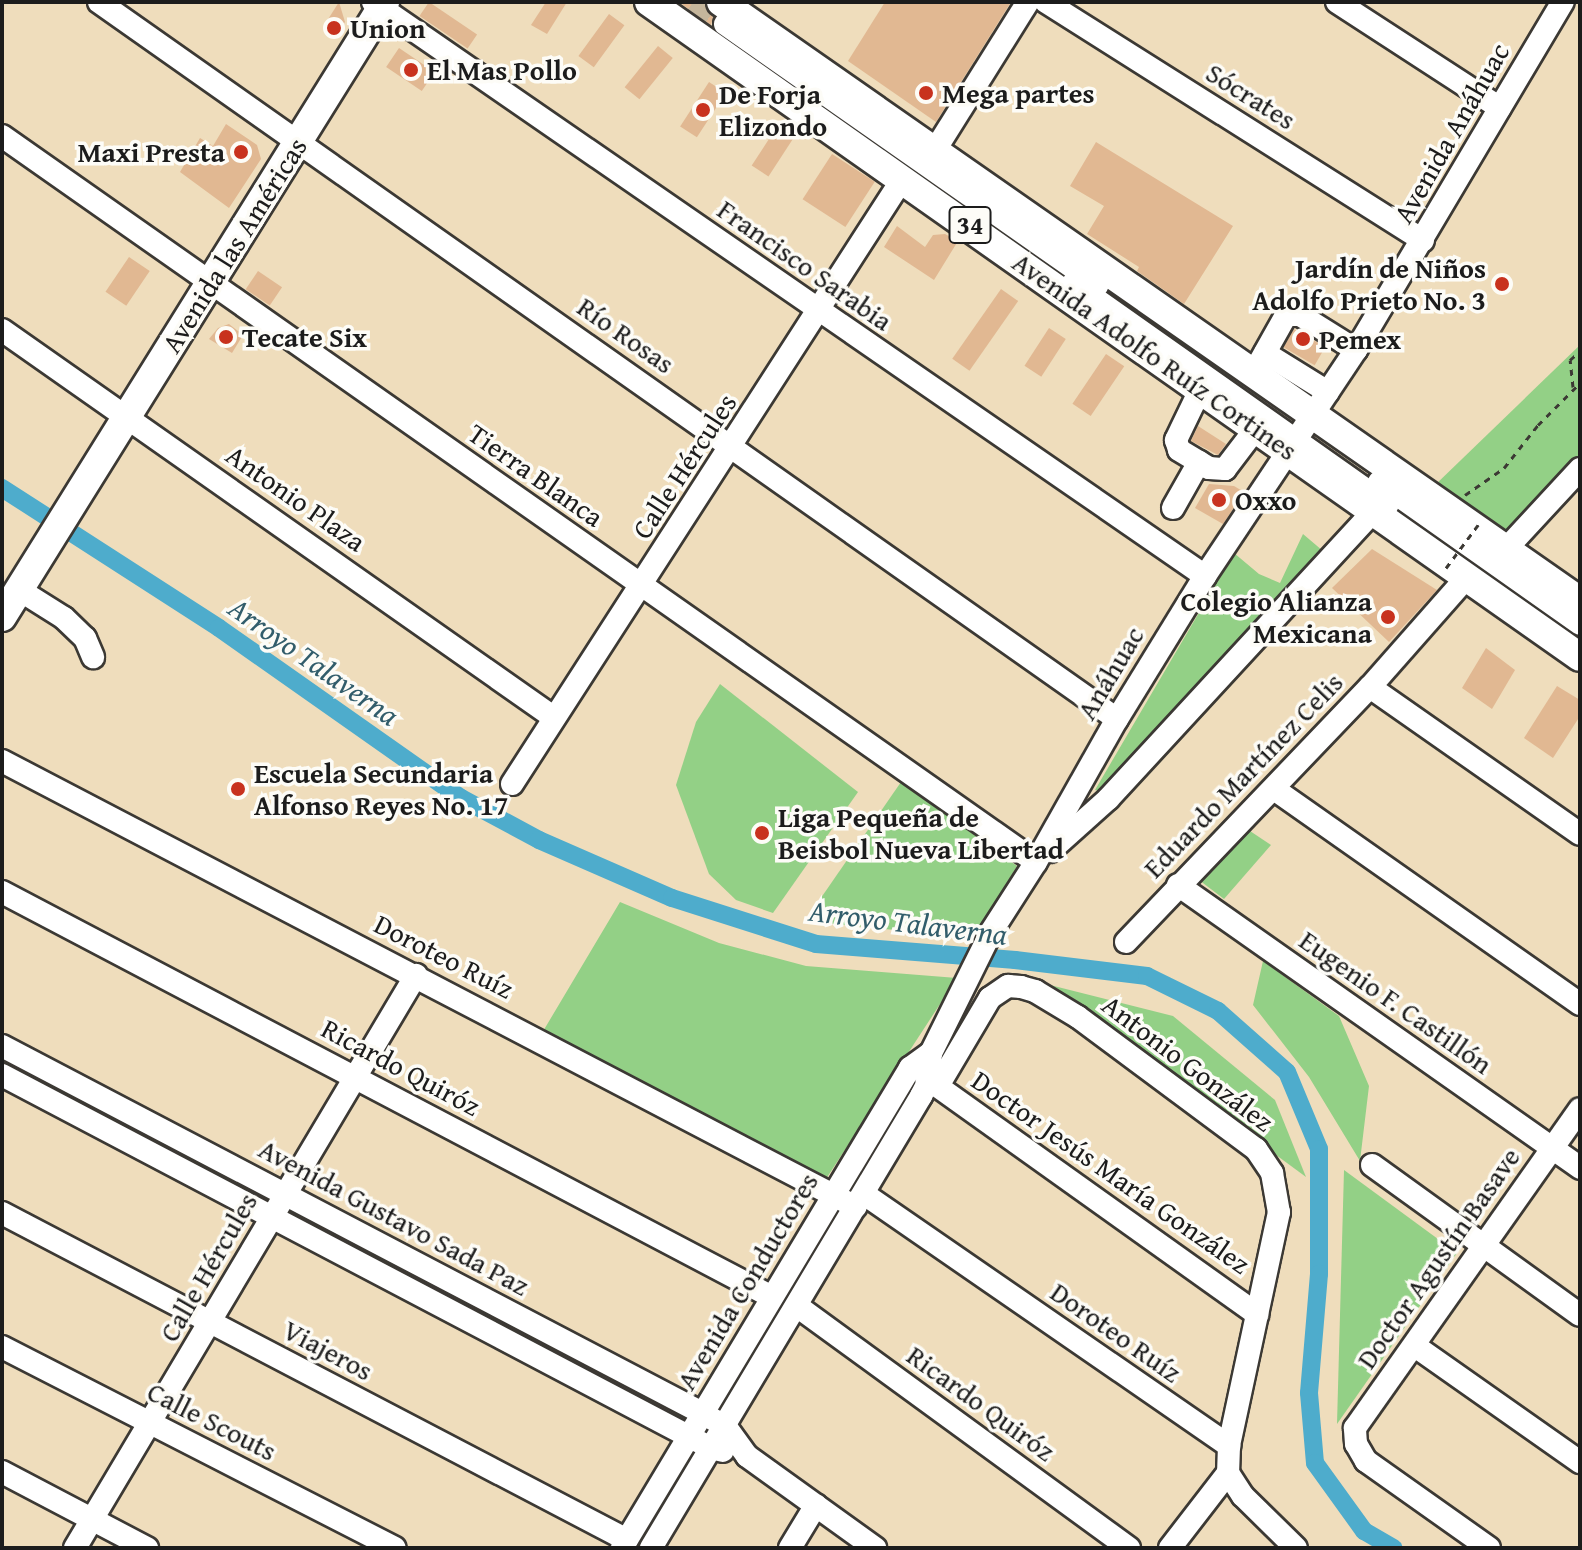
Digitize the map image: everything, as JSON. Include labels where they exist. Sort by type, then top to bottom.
[{"type":"main road","name":"Avenida Adolfo Ruíz Cortines","points":[[649,2],[1257,427],[1300,433],[1506,549],[1580,601]]},
{"type":"main road","name":"Avenida las Américas","points":[[2,617],[299,142],[380,4]]},
{"type":"main road","name":"Avenida Adolfo Ruíz Cortines","points":[[721,21],[935,150],[1259,363],[1300,433],[1374,511],[1457,573],[1580,657]]},
{"type":"street","name":"Río Rosas","points":[[99,2],[1117,719]]},
{"type":"street","points":[[935,150],[1028,2]]},
{"type":"street","name":"Sócrates","points":[[1046,2],[1423,240]]},
{"type":"street","points":[[1337,2],[1500,108]]},
{"type":"street","name":"Avenida Anáhuac","points":[[1300,433],[1356,350],[1563,2]]},
{"type":"street","name":"Francisco Sarabia","points":[[380,4],[1205,576]]},
{"type":"street","points":[[721,21],[1300,433],[1580,624]]},
{"type":"street","name":"Tierra Blanca","points":[[2,136],[1036,862]]},
{"type":"street","name":"Calle Hércules","points":[[512,784],[553,717],[643,586],[903,178]]},
{"type":"street","points":[[1328,392],[1259,363],[1285,317],[1295,314],[1356,350]]},
{"type":"street","name":"Antonio Plaza","points":[[2,330],[553,717]]},
{"type":"street","points":[[1201,388],[1175,445],[1199,462],[1214,470],[1225,469],[1257,427]]},
{"type":"street","points":[[1300,433],[1580,642]]},
{"type":"street","name":"Anáhuac","points":[[943,1030],[991,932],[1036,862],[1117,719],[1205,576],[1300,433]]},
{"type":"street","points":[[1173,508],[1199,462]]},
{"type":"street","points":[[1506,549],[1580,469]]},
{"type":"street","points":[[1036,862],[1108,799],[1374,511]]},
{"type":"street","name":"Eduardo Martínez Celis","points":[[1126,942],[1370,687],[1457,573]]},
{"type":"street","points":[[18,589],[64,618],[85,638],[93,657]]},
{"type":"street","points":[[1370,687],[1580,834]]},
{"type":"street","name":"Doroteo Ruíz","points":[[2,761],[835,1193],[860,1200],[1229,1446]]},
{"type":"street","points":[[1274,789],[1580,1004]]},
{"type":"street","name":"Eugenio F. Castillón","points":[[1178,885],[1580,1168]]},
{"type":"street","name":"Ricardo Quiróz","points":[[2,892],[772,1297]]},
{"type":"street","name":"Calle Hércules","points":[[75,1548],[212,1323],[285,1193],[416,975]]},
{"type":"street","name":"Antonio González","points":[[934,1083],[982,1008],[997,991],[1008,986],[1035,991],[1078,1017],[1256,1149],[1265,1162],[1277,1193],[1279,1212],[1229,1446]]},
{"type":"street","name":"Avenida Conductores","points":[[625,1544],[910,1068],[931,1053],[943,1030]]},
{"type":"street","name":"Avenida Gustavo Sada Paz","points":[[2,1046],[702,1413],[726,1427],[747,1456],[875,1548]]},
{"type":"street","name":"Avenida Conductores","points":[[651,1548],[934,1083],[931,1053]]},
{"type":"street","name":"Doctor Jesús María González","points":[[910,1068],[1257,1314]]},
{"type":"street","name":"Avenida Gustavo Sada Paz","points":[[2,1075],[711,1448],[747,1456]]},
{"type":"street","name":"Doctor Agustín Basave","points":[[1489,1548],[1366,1461],[1356,1444],[1355,1428],[1580,1109]]},
{"type":"street","points":[[1372,1165],[1580,1315]]},
{"type":"street","name":"Viajeros","points":[[2,1213],[625,1544]]},
{"type":"street","name":"Ricardo Quiróz","points":[[797,1306],[1129,1548]]},
{"type":"street","points":[[1415,1346],[1580,1462]]},
{"type":"street","name":"Calle Scouts","points":[[2,1347],[395,1548]]},
{"type":"street","points":[[1170,1548],[1228,1473],[1229,1446]]},
{"type":"street","points":[[2,1472],[147,1548]]},
{"type":"street","points":[[1228,1473],[1258,1514],[1296,1548]]},
{"type":"street","points":[[790,1548],[816,1505]]},
{"type":"path","points":[[1573,387],[1570,360],[1580,351]]},
{"type":"path","points":[[1461,504],[1468,490],[1504,468],[1573,387],[1580,383]]},
{"type":"path","points":[[1457,573],[1478,525]]},
{"type":"green space","points":[[1580,345],[1580,456],[1501,541],[1433,487]]},
{"type":"green space","points":[[1303,534],[1323,551],[1099,791],[1095,790],[1234,553],[1259,574],[1280,583]]},
{"type":"green space","name":"Liga Pequeña de Beisbol Nueva Libertad","points":[[720,684],[858,792],[773,913],[736,900],[709,874],[676,785],[696,722]]},
{"type":"green space","points":[[901,782],[1017,866],[974,938],[805,921]]},
{"type":"green space","points":[[1247,829],[1271,845],[1224,899],[1199,880]]},
{"type":"green space","points":[[620,902],[719,943],[806,966],[957,978],[824,1182],[542,1033]]},
{"type":"green space","points":[[1263,961],[1339,1016],[1369,1086],[1360,1161],[1309,1077],[1253,1005]]},
{"type":"green space","points":[[1042,983],[1173,1016],[1275,1100],[1306,1177]]},
{"type":"green space","points":[[1344,1170],[1457,1253],[1337,1424]]},
{"type":"building","points":[[339,2],[345,22],[337,33],[325,24]]},
{"type":"building","points":[[429,2],[477,34],[468,49],[419,16]]},
{"type":"building","points":[[546,2],[567,2],[547,34],[531,25]]},
{"type":"building","points":[[679,2],[705,5],[713,17],[711,25]]},
{"type":"building","name":"Mega partes","points":[[885,2],[1011,2],[936,122],[848,61]]},
{"type":"building","points":[[609,14],[624,25],[594,67],[578,56]]},
{"type":"building","points":[[658,46],[673,58],[639,99],[625,87]]},
{"type":"building","name":"El Mas Pollo","points":[[399,48],[435,72],[422,91],[386,67]]},
{"type":"building","name":"De Forja Elizondo","points":[[709,82],[726,93],[697,137],[680,126]]},
{"type":"building","points":[[780,122],[797,133],[768,177],[752,166]]},
{"type":"building","points":[[226,124],[257,145],[261,159],[229,208],[180,172],[200,138],[213,146]]},
{"type":"building","points":[[1096,142],[1233,226],[1184,304],[1137,271],[1139,267],[1087,234],[1104,206],[1070,186]]},
{"type":"building","points":[[832,154],[875,182],[845,227],[803,199]]},
{"type":"building","points":[[897,226],[925,247],[933,235],[945,234],[958,241],[934,280],[884,247]]},
{"type":"building","points":[[129,257],[150,271],[126,306],[106,292]]},
{"type":"building","points":[[258,271],[282,287],[270,305],[246,289]]},
{"type":"building","points":[[1001,289],[1018,301],[969,371],[952,359]]},
{"type":"building","name":"Tecate Six","points":[[229,324],[243,335],[232,353],[209,339],[218,328]]},
{"type":"building","points":[[1049,328],[1066,339],[1041,377],[1024,366]]},
{"type":"building","points":[[1294,329],[1325,347],[1315,365],[1284,347]]},
{"type":"building","points":[[1106,354],[1124,366],[1091,416],[1072,404]]},
{"type":"building","points":[[1198,426],[1226,444],[1218,455],[1191,441]]},
{"type":"building","name":"Oxxo","points":[[1209,484],[1234,486],[1244,492],[1223,524],[1195,508]]},
{"type":"building","name":"Colegio Alianza Mexicana","points":[[1372,549],[1437,590],[1389,642],[1332,588]]},
{"type":"building","points":[[1486,648],[1515,670],[1492,709],[1462,688]]},
{"type":"building","points":[[1557,686],[1580,700],[1580,716],[1553,758],[1524,738]]},
{"type":"waterway","name":"Arroyo Talaverna","points":[[2,488],[219,628],[461,798],[539,840],[672,898],[816,944],[1015,960],[1147,976],[1218,1011],[1287,1072],[1319,1149],[1319,1274],[1309,1393],[1315,1463],[1364,1531],[1393,1548]]},
{"type":"tunnel","points":[[693,2],[725,24]]},
{"type":"place","name":"Union","points":[[334,28]]},
{"type":"place","name":"El Mas Pollo","points":[[411,70]]},
{"type":"place","name":"Mega partes","points":[[926,93]]},
{"type":"place","name":"De Forja Elizondo","points":[[703,110]]},
{"type":"place","name":"Maxi Presta","points":[[241,152]]},
{"type":"place","name":"Jardín de Niños Adolfo Prieto No. 3","points":[[1502,284]]},
{"type":"place","name":"Tecate Six","points":[[226,337]]},
{"type":"place","name":"Pemex","points":[[1303,339]]},
{"type":"place","name":"Oxxo","points":[[1219,500]]},
{"type":"place","name":"Colegio Alianza Mexicana","points":[[1388,617]]},
{"type":"place","name":"Escuela Secundaria Alfonso Reyes No. 17","points":[[238,789]]},
{"type":"place","name":"Liga Pequeña de Beisbol Nueva Libertad","points":[[762,833]]}]
